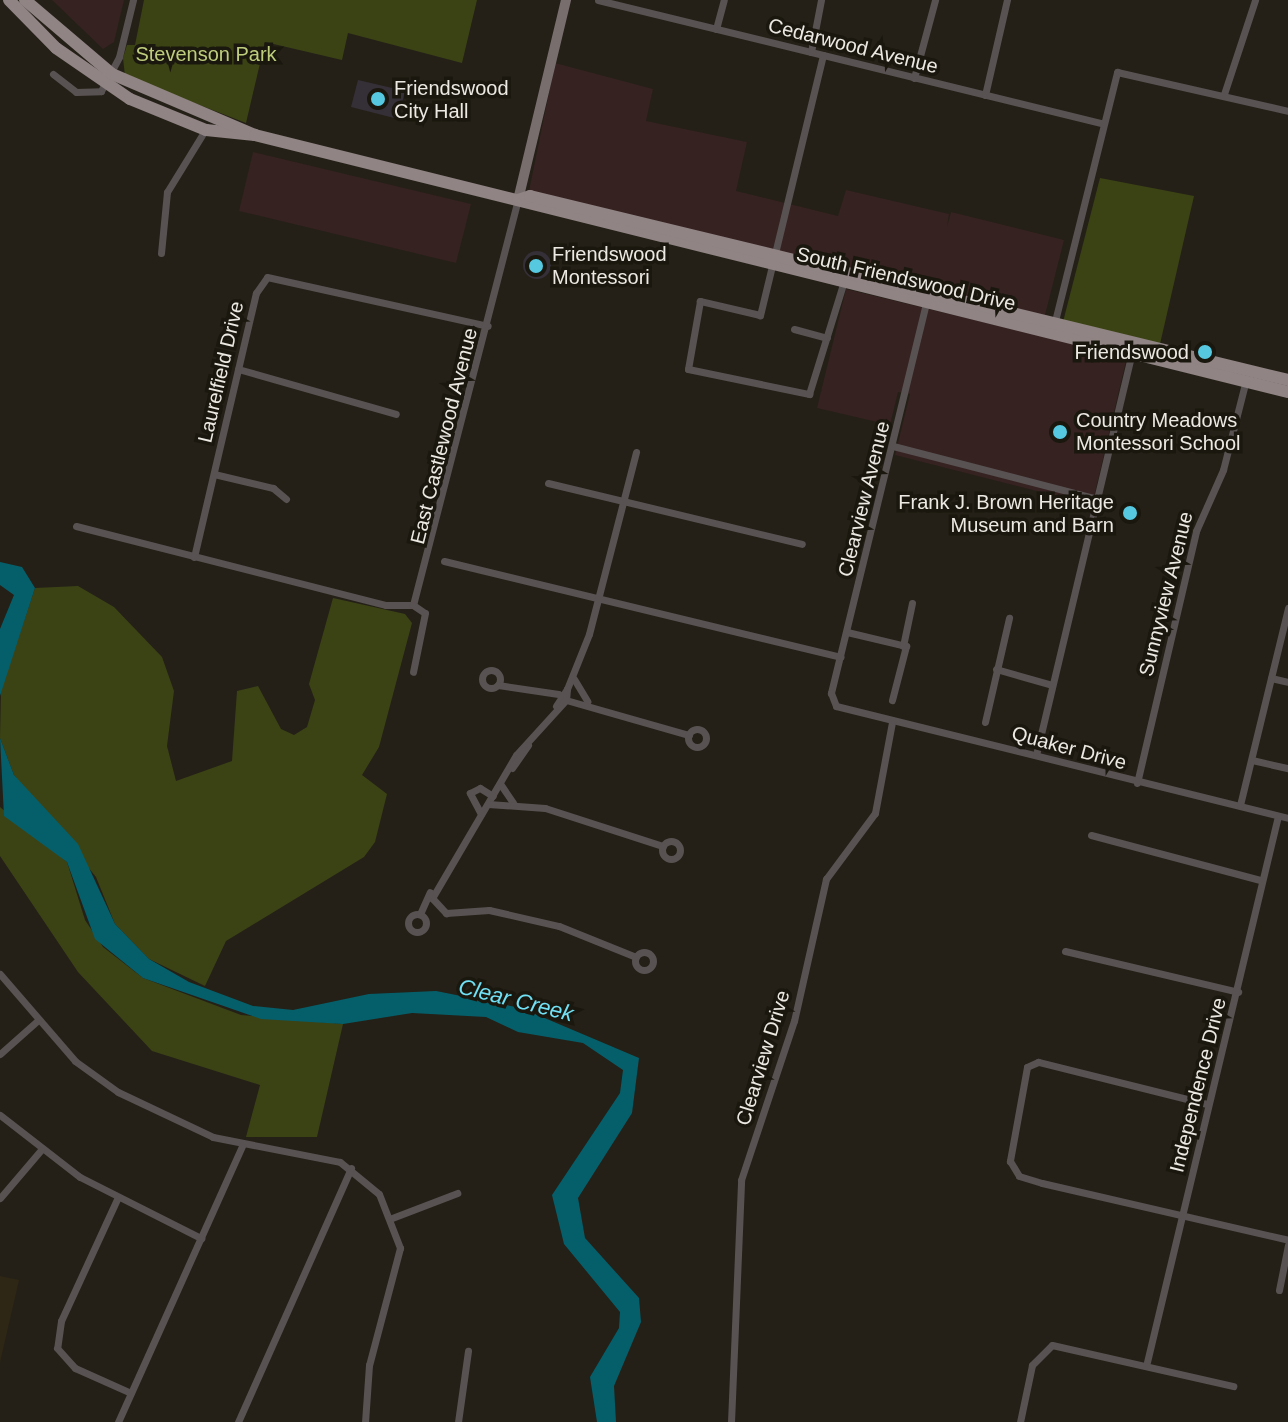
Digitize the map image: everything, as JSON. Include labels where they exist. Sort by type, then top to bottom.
[{"type":"main road","name":"South Friendswood Drive","points":[[9,0],[109,79],[208,124],[518,200],[530,196],[774,261],[1246,376],[1288,392]]},
{"type":"main road","name":"South Friendswood Drive","points":[[25,0],[109,79]]},
{"type":"main road","name":"South Friendswood Drive","points":[[774,261],[843,284],[927,298]]},
{"type":"main road","name":"South Friendswood Drive","points":[[1246,376],[1288,380]]},
{"type":"street","points":[[53,74],[76,92],[93,94],[109,79],[133,0]]},
{"type":"street","points":[[518,200],[566,0]]},
{"type":"street","name":"Cedarwood Avenue","points":[[598,0],[1101,123]]},
{"type":"street","points":[[716,29],[724,0]]},
{"type":"street","points":[[811,52],[821,0]]},
{"type":"street","points":[[914,78],[935,0]]},
{"type":"street","points":[[985,95],[1007,0]]},
{"type":"street","points":[[1224,94],[1255,0]]},
{"type":"street","points":[[823,55],[760,315],[700,301],[688,369],[809,394],[843,284]]},
{"type":"street","points":[[1053,329],[1113,76],[1124,70],[1288,111]]},
{"type":"street","points":[[161,253],[167,192],[208,124]]},
{"type":"street","name":"East Castlewood Avenue","points":[[413,672],[425,613],[413,605],[488,326],[518,200]]},
{"type":"street","name":"Laurelfield Drive","points":[[194,557],[238,369],[267,277],[488,326]]},
{"type":"street","name":"Clearview Avenue","points":[[841,710],[831,693],[927,298]]},
{"type":"street","points":[[794,329],[827,338]]},
{"type":"street","points":[[1036,755],[1134,348]]},
{"type":"street","points":[[238,369],[396,414]]},
{"type":"street","name":"Sunnyview Avenue","points":[[1137,783],[1196,531],[1223,470],[1246,376]]},
{"type":"street","points":[[893,446],[1098,499]]},
{"type":"street","points":[[498,685],[558,694],[567,689],[574,679],[636,452]]},
{"type":"street","points":[[214,474],[273,488],[286,499]]},
{"type":"street","points":[[548,483],[623,498],[802,544]]},
{"type":"street","points":[[76,526],[194,557],[413,605]]},
{"type":"street","points":[[444,561],[841,657]]},
{"type":"street","points":[[892,700],[912,603]]},
{"type":"street","points":[[1240,805],[1288,608]]},
{"type":"street","points":[[985,722],[1009,618]]},
{"type":"street","points":[[847,632],[903,646]]},
{"type":"street","points":[[996,669],[1052,685]]},
{"type":"street","points":[[1271,678],[1288,682]]},
{"type":"street","points":[[574,679],[589,703]]},
{"type":"street","points":[[566,700],[567,689]]},
{"type":"street","points":[[556,706],[558,694]]},
{"type":"street","points":[[636,957],[559,926],[489,910],[440,911],[422,916],[430,892],[556,706],[566,700],[589,703],[689,735]]},
{"type":"street","name":"Quaker Drive","points":[[841,710],[1288,818]]},
{"type":"street","name":"Clearview Drive","points":[[731,1422],[741,1180],[794,1021],[826,879],[875,813],[892,722]]},
{"type":"street","points":[[1252,760],[1288,768]]},
{"type":"street","points":[[501,785],[513,803]]},
{"type":"street","points":[[481,814],[470,793],[480,788],[493,796]]},
{"type":"street","points":[[488,804],[513,803],[663,846]]},
{"type":"street","name":"Independence Drive","points":[[1147,1362],[1207,1104],[1238,992],[1260,880],[1278,816]]},
{"type":"street","points":[[1091,835],[1260,880]]},
{"type":"street","points":[[430,892],[440,911]]},
{"type":"street","points":[[1065,951],[1238,992]]},
{"type":"street","points":[[0,974],[37,1021],[118,1092],[242,1146],[351,1168],[392,1218],[398,1264],[369,1365],[365,1422]]},
{"type":"street","points":[[0,1054],[37,1021]]},
{"type":"street","points":[[1207,1104],[1038,1062],[1027,1067],[1010,1149],[1018,1175],[1288,1242],[1279,1290]]},
{"type":"street","points":[[0,1115],[41,1150],[118,1197],[201,1238]]},
{"type":"street","points":[[118,1422],[242,1146]]},
{"type":"street","points":[[0,1198],[41,1150]]},
{"type":"street","points":[[238,1422],[351,1168]]},
{"type":"street","points":[[392,1218],[457,1193]]},
{"type":"street","points":[[118,1197],[61,1321],[57,1348],[75,1368],[131,1393]]},
{"type":"street","points":[[1020,1422],[1032,1365],[1052,1345],[1147,1362],[1233,1386]]},
{"type":"street","points":[[458,1422],[468,1351]]},
{"type":"shaded area","points":[[52,0],[124,0],[114,42],[103,49]]},
{"type":"shaded area","points":[[555,63],[653,89],[646,121],[747,142],[736,191],[838,216],[846,190],[949,214],[947,227],[951,212],[1064,240],[1045,315],[529,191]]},
{"type":"shaded area","points":[[253,152],[471,204],[456,263],[239,211]]},
{"type":"shaded area","points":[[846,289],[1127,357],[1092,505],[895,455],[910,394],[898,392],[890,425],[817,408]]},
{"type":"shaded area","points":[[0,1276],[19,1280],[0,1362]]},
{"type":"green space","name":"Stevenson Park","points":[[144,0],[477,0],[462,63],[348,33],[342,60],[265,42],[246,123],[125,76],[123,58],[127,45],[135,45]]},
{"type":"green space","points":[[1100,178],[1194,196],[1160,344],[1063,322]]},
{"type":"green space","points":[[78,586],[114,607],[162,657],[174,691],[167,746],[176,781],[232,761],[237,691],[258,686],[281,729],[294,735],[307,727],[315,700],[309,684],[333,598],[405,614],[412,623],[379,747],[362,775],[387,794],[375,842],[364,857],[226,941],[205,986],[149,959],[115,924],[96,877],[14,775],[0,738],[1,690],[35,588]]},
{"type":"green space","points":[[0,807],[67,862],[85,920],[103,947],[143,978],[241,1015],[343,1024],[317,1137],[246,1137],[260,1085],[152,1051],[78,972],[0,856]]},
{"type":"water","points":[[0,562],[22,567],[35,588],[0,696],[0,629],[14,595],[0,585]]},
{"type":"water","points":[[0,738],[14,775],[78,844],[115,924],[149,959],[189,982],[253,1006],[293,1010],[369,994],[436,991],[521,1008],[639,1058],[632,1113],[578,1198],[585,1238],[639,1298],[641,1322],[614,1386],[616,1422],[597,1422],[590,1377],[619,1328],[620,1312],[564,1244],[552,1195],[620,1093],[623,1070],[583,1043],[518,1032],[486,1017],[412,1013],[343,1024],[261,1019],[143,978],[95,939],[67,862],[4,816]]},
{"type":"building","name":"Friendswood City Hall","points":[[358,80],[405,91],[398,119],[351,107]]},
{"type":"building","name":"Friendswood Montessori","points":[[537,251],[547,255],[551,265],[547,275],[537,279],[527,275],[523,265],[527,255]]},
{"type":"place","name":"Friendswood City Hall","points":[[378,99]]},
{"type":"place","name":"Friendswood Montessori","points":[[536,266]]},
{"type":"place","name":"Friendswood","points":[[1205,352]]},
{"type":"place","name":"Country Meadows Montessori School","points":[[1060,432]]},
{"type":"place","name":"Frank J. Brown Heritage Museum and Barn","points":[[1130,513]]},
{"type":"water label","name":"Clear Creek","points":[[516,1000]]}]
